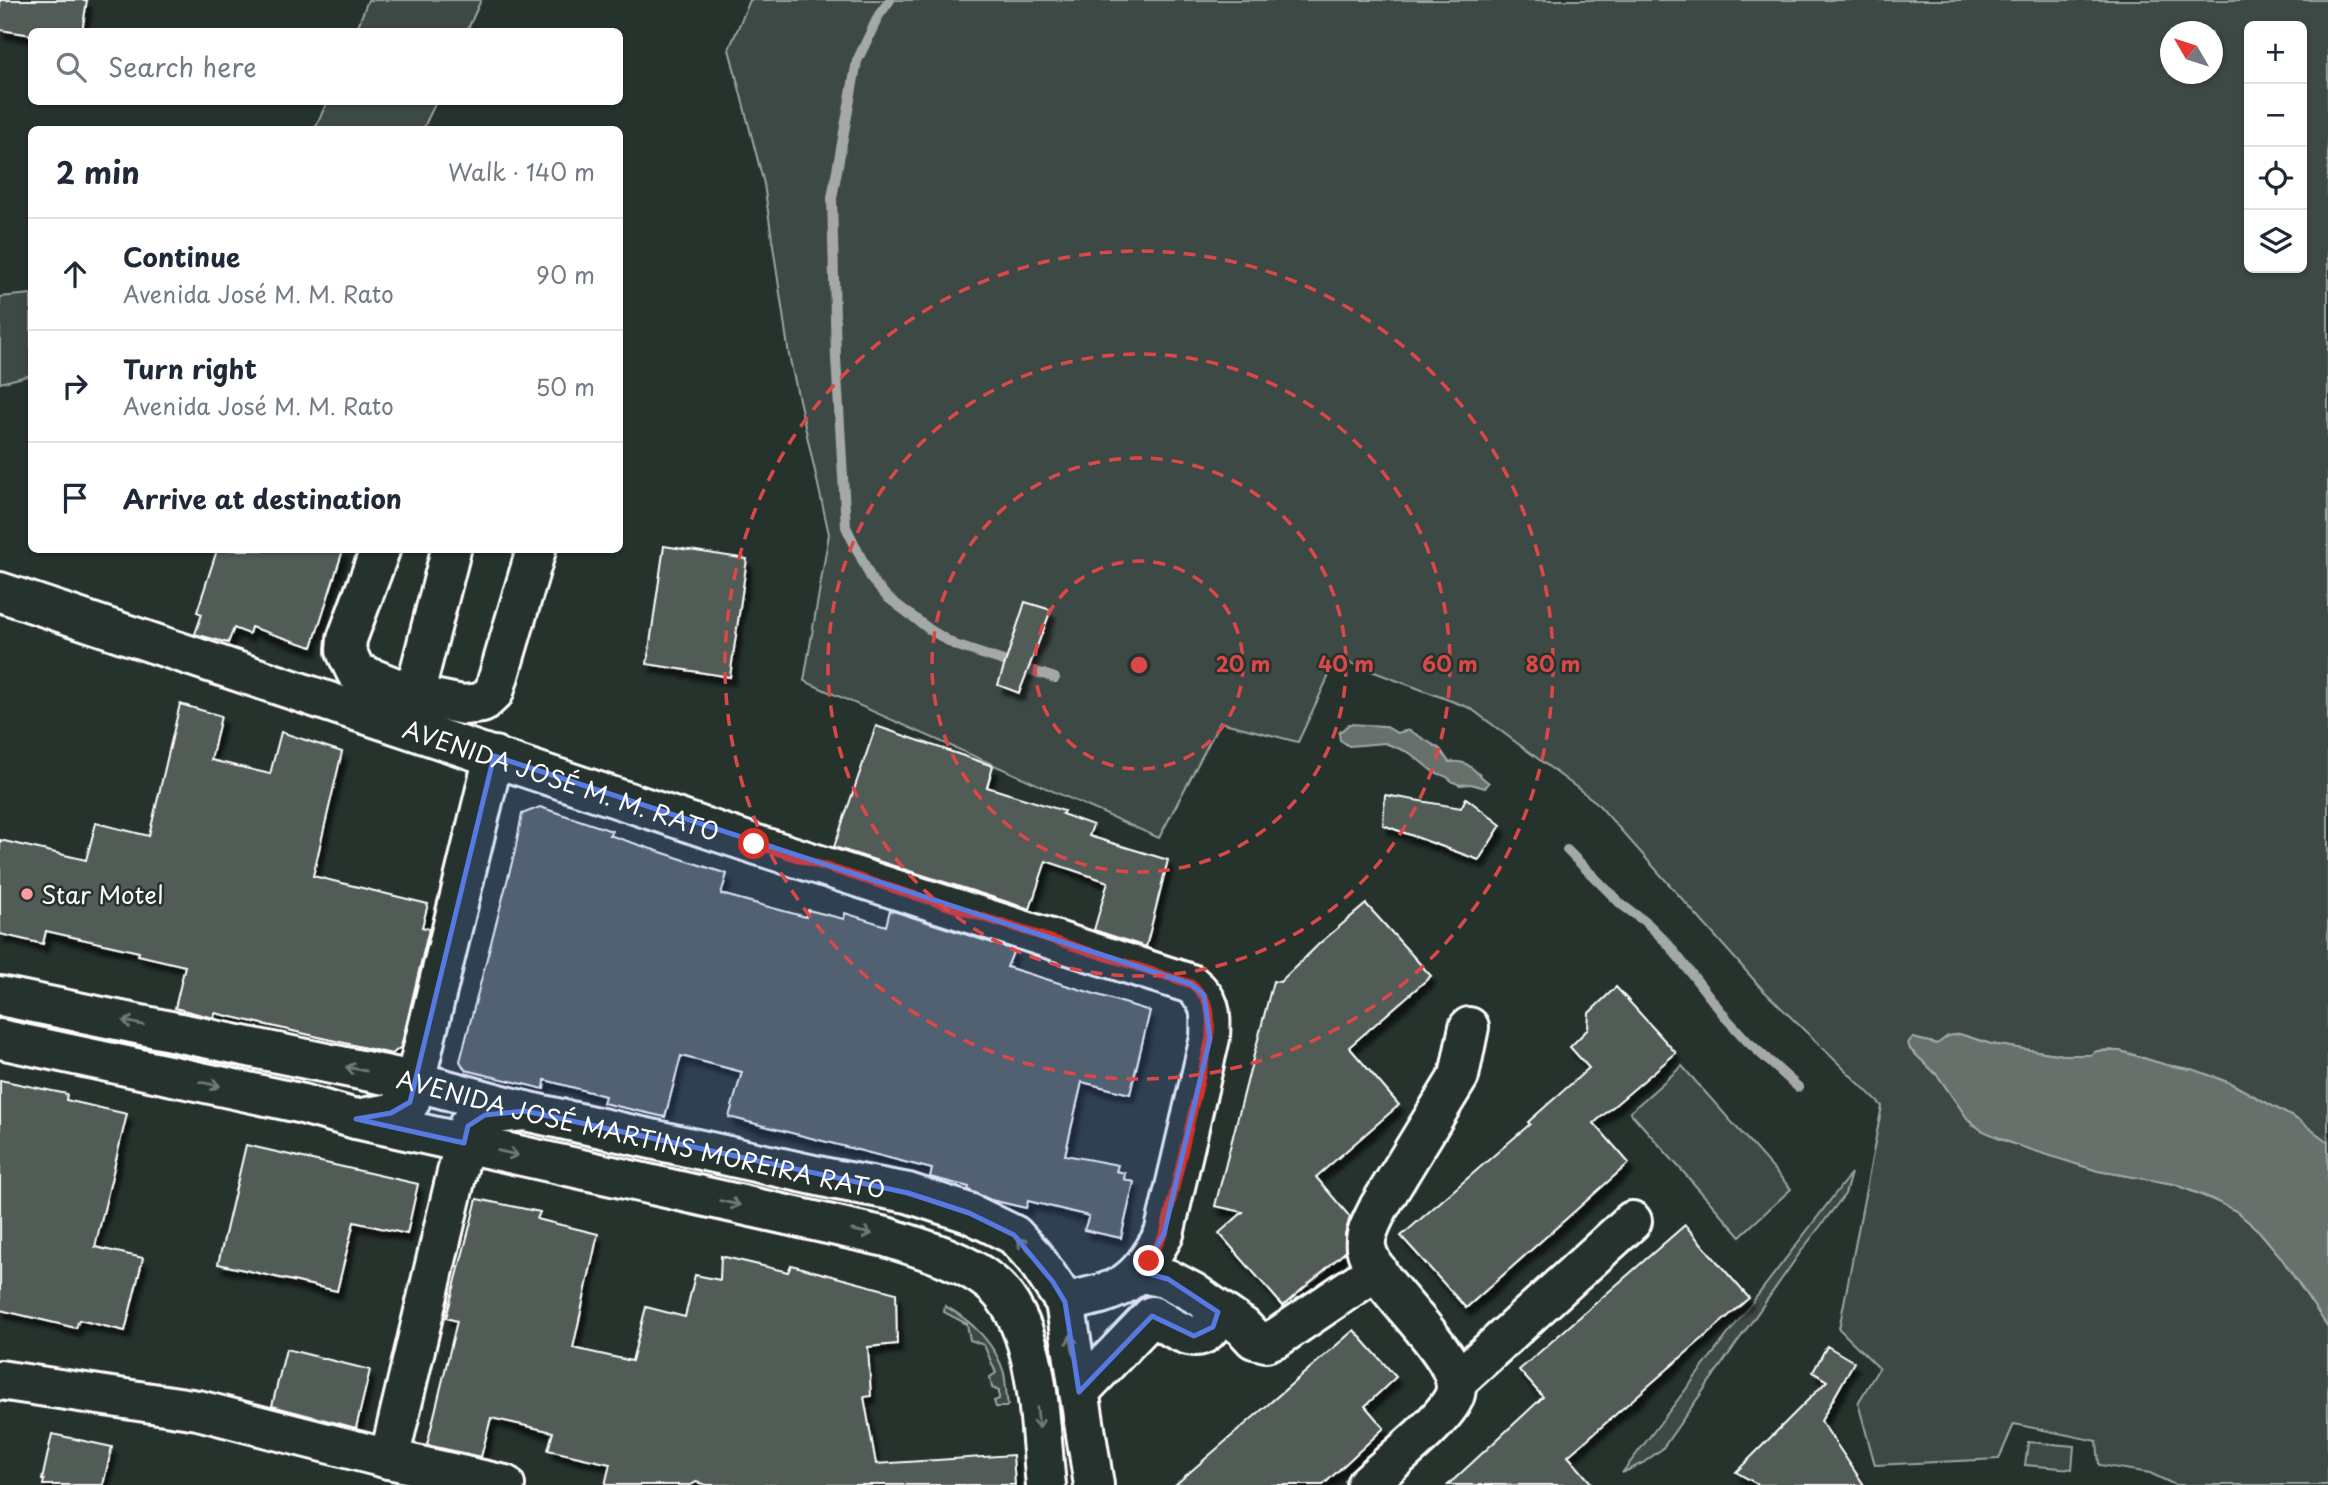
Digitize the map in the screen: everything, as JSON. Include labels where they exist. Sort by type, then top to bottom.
[{"type":"street","points":[[379,553],[347,639],[346,651],[356,672],[410,711],[482,704],[494,692],[535,553]]},
{"type":"street","points":[[410,711],[450,553]]},
{"type":"street","name":"AVENIDA JOSÉ M. M. RATO","points":[[0,592],[410,711],[494,756],[754,844],[1191,984],[1205,995],[1211,1016],[1210,1038],[1164,1234],[1149,1261],[1129,1282],[1104,1295],[1065,1302]]},
{"type":"street","points":[[356,1119],[391,1113],[410,1102],[494,756]]},
{"type":"street","name":"AVENIDA JOSÉ MARTINS MOREIRA RATO","points":[[0,996],[414,1081],[525,1111],[832,1179],[908,1193],[970,1213],[1014,1235],[1035,1258],[1065,1302],[1094,1485]]},
{"type":"street","points":[[1366,1485],[1436,1420],[1454,1398],[1457,1381],[1447,1360],[1377,1270],[1366,1249],[1369,1229],[1379,1207],[1459,1076],[1469,1027]]},
{"type":"street","name":"AVENIDA JOSÉ MARTINS MOREIRA RATO","points":[[0,1039],[299,1103],[356,1119],[886,1237],[944,1256],[989,1282],[1012,1305],[1022,1326],[1034,1372],[1046,1485]]},
{"type":"street","points":[[389,1459],[468,1126],[485,1115],[525,1111]]},
{"type":"street","points":[[1457,1381],[1632,1221]]},
{"type":"street","points":[[1139,1272],[1168,1279],[1194,1293],[1243,1327],[1254,1339],[1266,1342],[1278,1337],[1377,1270]]},
{"type":"street","points":[[1079,1392],[1152,1316],[1194,1336],[1204,1335],[1213,1327],[1219,1312]]},
{"type":"street","points":[[0,1380],[198,1410],[389,1459],[505,1485]]},
{"type":"highlighted area","points":[[494,756],[1191,984],[1204,995],[1210,1038],[1164,1234],[1142,1272],[1168,1279],[1218,1312],[1213,1327],[1194,1336],[1152,1316],[1079,1392],[1065,1302],[1053,1282],[1014,1235],[969,1213],[908,1193],[525,1111],[485,1115],[468,1126],[464,1143],[356,1119],[391,1113],[410,1102]]},
{"type":"shaded area","points":[[368,0],[481,0],[468,28],[357,28]]},
{"type":"shaded area","points":[[750,0],[2328,0],[2328,1142],[2298,1120],[2230,1083],[2195,1070],[2166,1065],[2128,1053],[2110,1050],[2097,1051],[2090,1055],[2063,1055],[1991,1044],[1965,1036],[1938,1044],[1913,1038],[1910,1049],[1938,1076],[1972,1124],[2000,1139],[2098,1171],[2174,1184],[2236,1211],[2259,1231],[2280,1256],[2328,1327],[2328,1485],[2175,1485],[2150,1473],[2099,1465],[2097,1441],[2014,1424],[1999,1459],[1875,1465],[1858,1403],[1879,1368],[1839,1329],[1882,1106],[1763,990],[1596,802],[1470,708],[1337,658],[1298,742],[1220,722],[1159,838],[804,681],[829,534],[789,355],[764,184],[729,49]]},
{"type":"shaded area","points":[[326,105],[435,105],[424,126],[316,126]]},
{"type":"shaded area","points":[[28,294],[28,376],[0,383],[0,297]]},
{"type":"shaded area","points":[[1349,724],[1385,726],[1397,733],[1409,730],[1440,749],[1449,762],[1463,763],[1471,767],[1489,783],[1485,788],[1471,784],[1460,785],[1432,771],[1410,753],[1385,743],[1349,746],[1340,740],[1339,733]]},
{"type":"shaded area","points":[[1960,1034],[1991,1044],[2063,1055],[2120,1051],[2166,1065],[2195,1070],[2230,1083],[2298,1120],[2328,1142],[2328,1327],[2280,1256],[2259,1231],[2236,1211],[2174,1184],[2098,1171],[2013,1144],[1981,1130],[1967,1118],[1938,1076],[1910,1049],[1908,1043],[1912,1038],[1937,1044],[1948,1036]]},
{"type":"shaded area","points":[[1682,1066],[1791,1189],[1740,1236],[1630,1112]]},
{"type":"shaded area","points":[[1851,1173],[1845,1194],[1802,1250],[1662,1449],[1643,1463],[1622,1473]]},
{"type":"shaded area","points":[[945,1306],[974,1327],[995,1353],[1004,1373],[1008,1405],[1006,1407],[996,1407],[994,1401],[999,1399],[999,1391],[992,1388],[990,1377],[996,1373],[984,1345],[970,1340],[967,1324],[944,1312]]},
{"type":"shaded area","points":[[2028,1442],[2074,1446],[2072,1469],[2025,1465]]},
{"type":"building","points":[[0,0],[87,0],[83,28],[28,28],[28,34],[0,30]]},
{"type":"building","points":[[664,546],[747,559],[730,677],[647,664]]},
{"type":"building","points":[[216,553],[342,553],[312,647],[251,627],[249,634],[234,628],[228,643],[195,634],[202,614],[197,612]]},
{"type":"building","points":[[1025,602],[1051,610],[1019,693],[998,685]]},
{"type":"building","points":[[180,704],[221,716],[211,760],[270,774],[281,732],[342,752],[313,876],[428,904],[422,927],[429,929],[401,1047],[392,1054],[215,1013],[214,1018],[175,1008],[185,966],[138,955],[139,952],[46,931],[43,944],[0,934],[0,840],[86,860],[96,823],[149,836]]},
{"type":"building","points":[[876,726],[993,766],[987,787],[1064,811],[1062,814],[1093,825],[1089,836],[1168,860],[1146,947],[1094,930],[1108,882],[1046,861],[1030,909],[834,847]]},
{"type":"building","points":[[1385,795],[1461,808],[1466,798],[1501,825],[1479,860],[1383,825]]},
{"type":"building","points":[[540,807],[612,831],[609,835],[727,874],[721,894],[806,917],[808,910],[844,919],[845,913],[886,926],[890,910],[1014,950],[1007,967],[1150,1011],[1130,1094],[1082,1082],[1065,1155],[1118,1165],[1116,1171],[1125,1173],[1124,1179],[1134,1182],[1121,1238],[1084,1230],[1089,1216],[1028,1201],[1026,1208],[991,1200],[968,1190],[969,1187],[930,1177],[932,1169],[729,1117],[742,1072],[681,1056],[665,1117],[603,1103],[605,1096],[545,1080],[544,1089],[465,1070],[460,1061],[515,851],[522,814]]},
{"type":"building","points":[[1366,904],[1431,976],[1349,1047],[1399,1105],[1316,1177],[1350,1217],[1345,1234],[1345,1252],[1283,1306],[1219,1233],[1243,1212],[1215,1206],[1273,981],[1280,982]]},
{"type":"building","points":[[1616,987],[1676,1053],[1594,1123],[1629,1163],[1466,1308],[1401,1236],[1530,1124],[1528,1122],[1589,1068],[1570,1047],[1588,1029],[1589,1013]]},
{"type":"building","points":[[0,1080],[67,1094],[66,1100],[127,1114],[95,1247],[143,1258],[125,1331],[79,1320],[76,1328],[0,1310]]},
{"type":"building","points":[[246,1145],[418,1184],[407,1234],[354,1222],[337,1291],[218,1264]]},
{"type":"building","points":[[477,1199],[540,1212],[537,1219],[598,1234],[573,1348],[632,1361],[646,1307],[685,1317],[695,1275],[720,1280],[721,1256],[788,1272],[791,1265],[896,1293],[897,1344],[868,1347],[871,1396],[864,1397],[876,1464],[1013,1455],[1015,1485],[707,1485],[696,1482],[691,1485],[605,1485],[610,1464],[548,1450],[553,1432],[491,1418],[481,1457],[427,1445],[457,1321],[446,1318]]},
{"type":"building","points":[[1685,1225],[1749,1298],[1568,1456],[1593,1485],[1448,1485],[1543,1397],[1519,1370]]},
{"type":"building","points":[[1354,1330],[1396,1377],[1365,1406],[1384,1428],[1323,1485],[1175,1485]]},
{"type":"building","points":[[1827,1346],[1854,1362],[1821,1421],[1864,1485],[1759,1485],[1736,1472],[1827,1381],[1813,1372]]},
{"type":"building","points":[[286,1349],[370,1370],[356,1428],[272,1406]]},
{"type":"building","points":[[52,1434],[112,1447],[103,1485],[43,1485]]},
{"type":"waterway","points":[[890,0],[879,15],[857,61],[832,198],[836,358],[846,527],[872,580],[887,597],[929,629],[955,645],[1055,678]]},
{"type":"waterway","points":[[1567,850],[1622,905],[1647,923],[1668,944],[1727,1019],[1798,1087]]},
{"type":"place","name":"Star Motel","points":[[27,894]]},
{"type":"route","points":[[754,844],[1191,984],[1205,995],[1211,1016],[1210,1038],[1164,1234],[1149,1261]]}]
